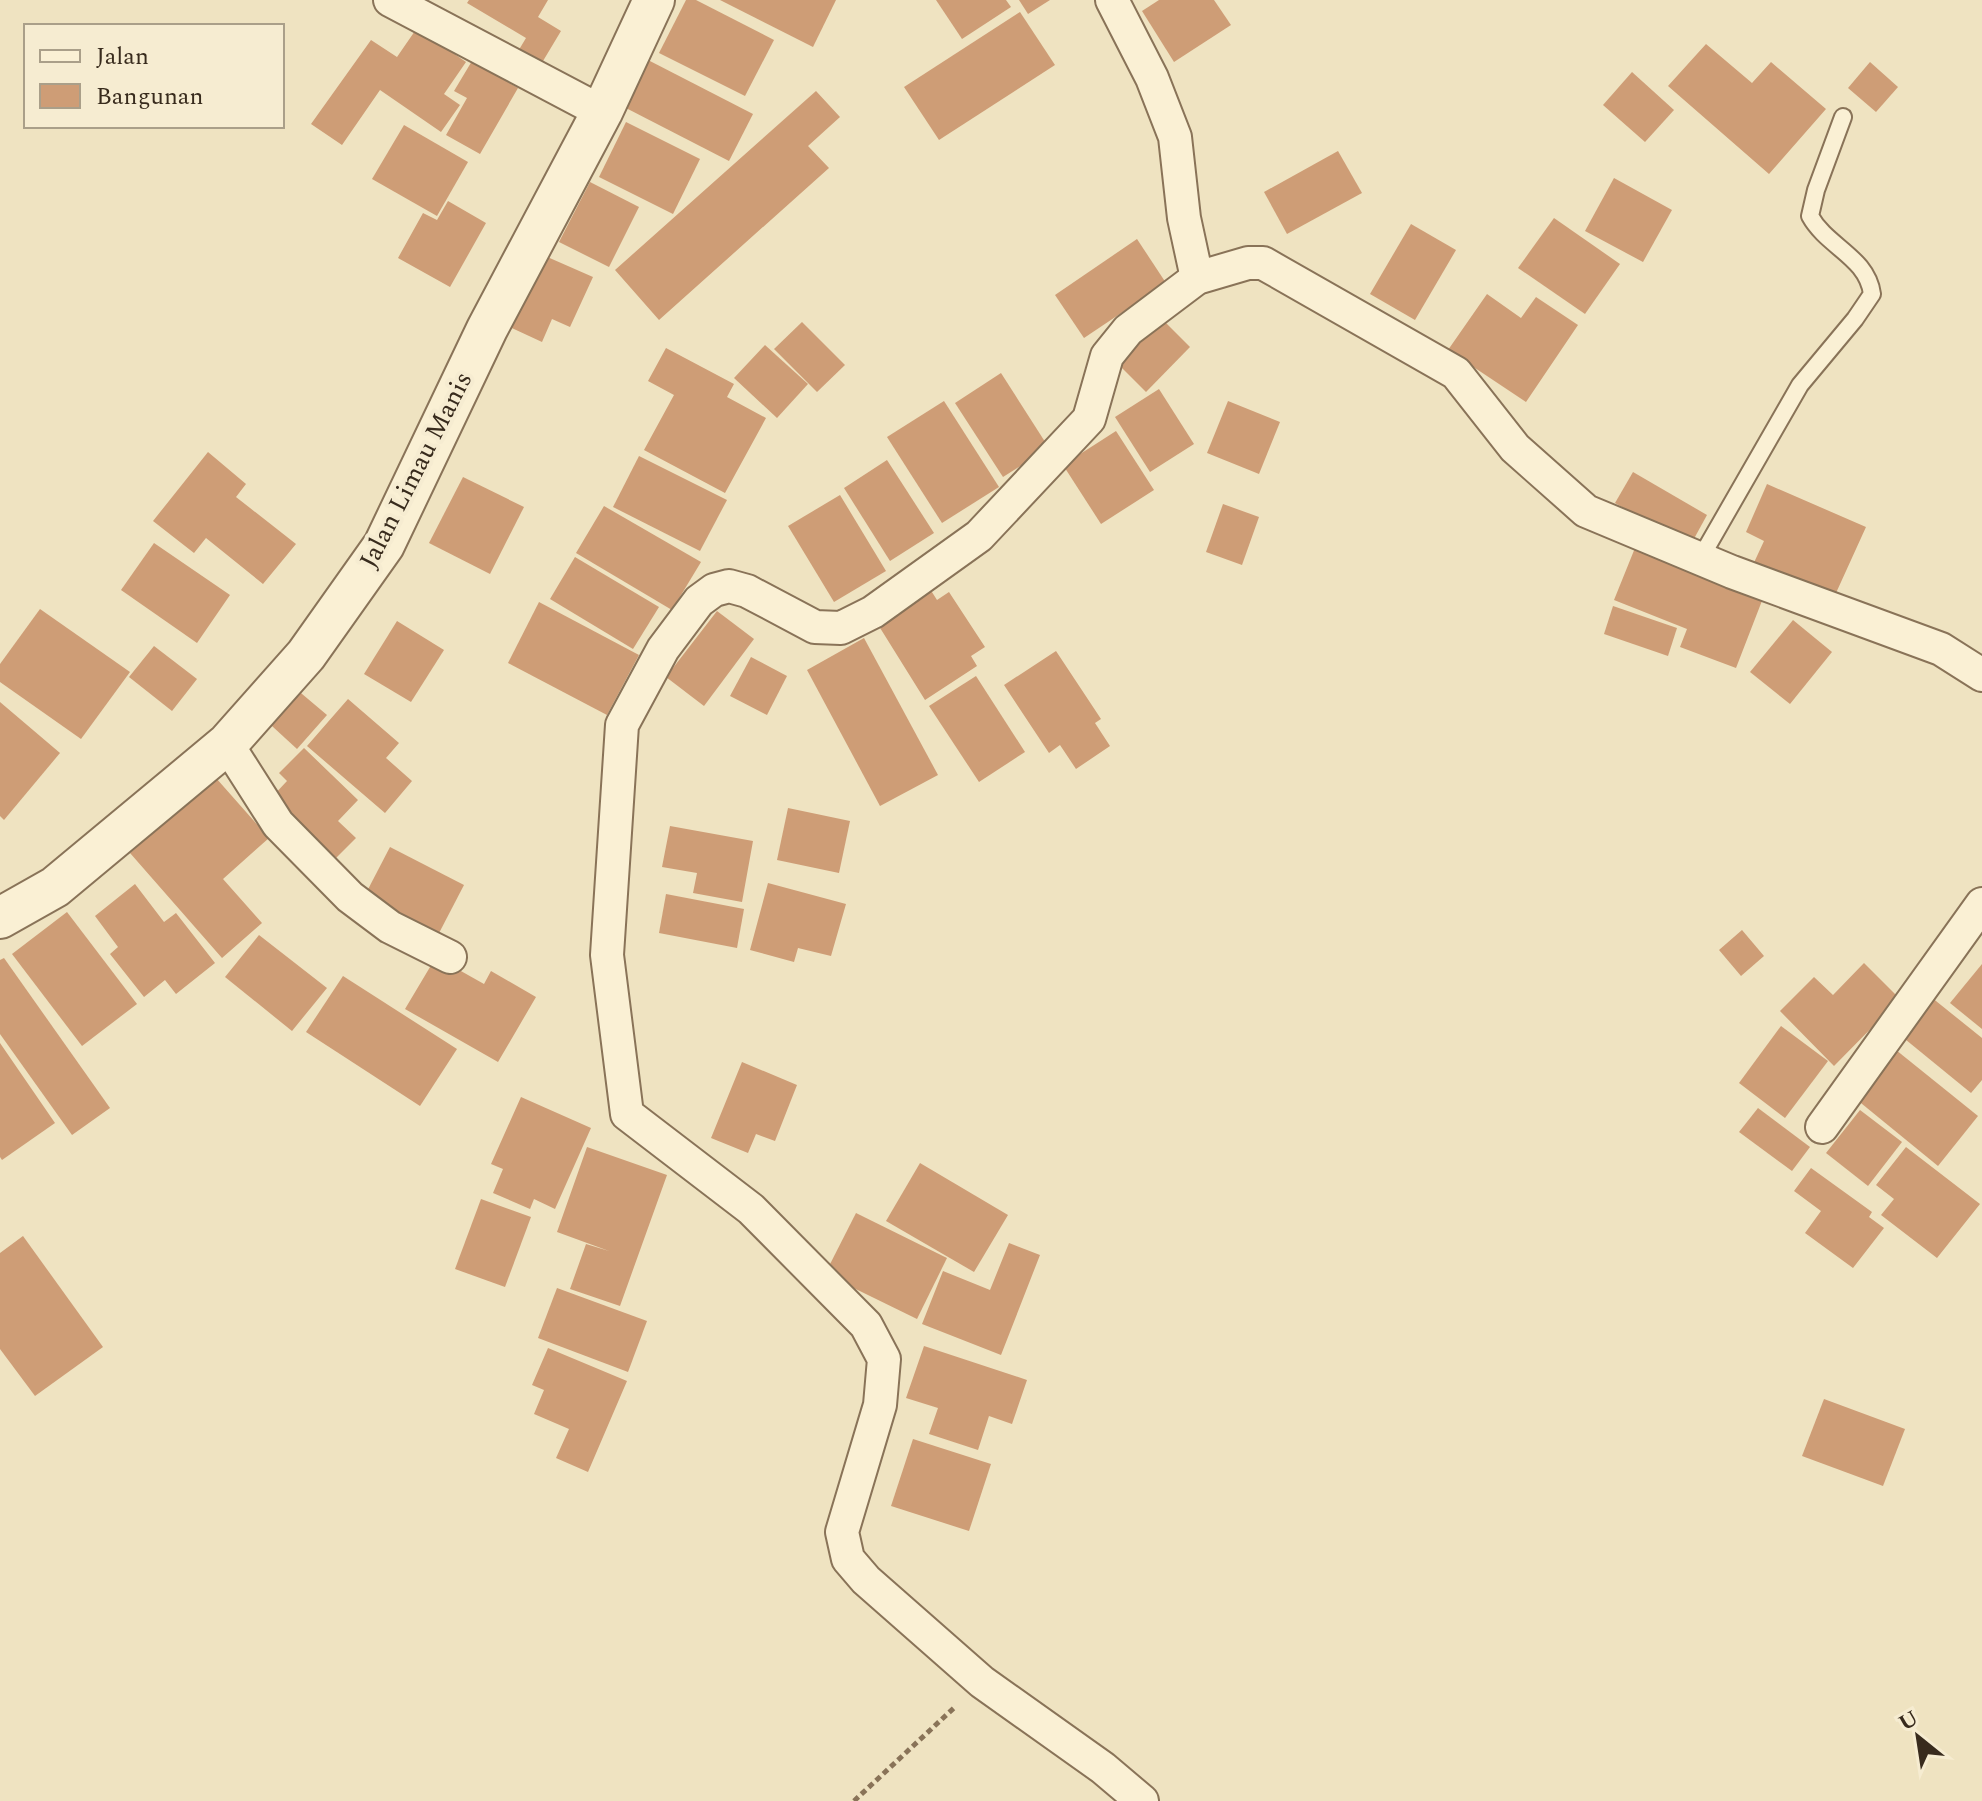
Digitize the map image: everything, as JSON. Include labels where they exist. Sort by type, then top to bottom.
[{"type":"street","points":[[390,0],[602,112]]},
{"type":"street","name":"Jalan Limau Manis","points":[[0,918],[55,887],[227,744],[306,655],[384,545],[487,329],[602,112],[654,0]]},
{"type":"street","points":[[1112,0],[1152,78],[1175,137],[1184,218],[1197,278]]},
{"type":"street","points":[[1142,1801],[1103,1768],[982,1682],[866,1580],[848,1559],[842,1532],[880,1405],[884,1359],[866,1325],[751,1209],[627,1114],[607,955],[622,725],[663,649],[699,601],[714,590],[729,586],[747,591],[815,627],[841,628],[873,612],[979,536],[1089,419],[1107,356],[1128,330],[1197,278],[1248,263],[1263,263],[1456,373],[1515,448],[1586,511],[1700,559],[1941,649],[1982,675]]},
{"type":"street","points":[[227,744],[278,824],[350,897],[390,927],[450,957]]},
{"type":"street","points":[[1822,1127],[1982,904]]},
{"type":"lane","points":[[1700,559],[1800,385],[1872,294],[1870,280],[1863,267],[1818,231],[1810,216],[1816,190],[1843,117]]},
{"type":"path","points":[[854,1801],[982,1682]]},
{"type":"building","points":[[469,0],[548,0],[538,17],[561,31],[540,66],[517,53],[526,38],[467,3]]},
{"type":"building","points":[[686,0],[696,0],[774,40],[745,96],[659,53]]},
{"type":"building","points":[[720,0],[836,0],[813,47]]},
{"type":"building","points":[[936,0],[1006,0],[1011,7],[962,39]]},
{"type":"building","points":[[1019,0],[1050,0],[1028,14]]},
{"type":"building","points":[[1159,0],[1214,0],[1231,25],[1174,62],[1142,11]]},
{"type":"building","points":[[1020,12],[1055,65],[939,140],[904,87]]},
{"type":"building","points":[[417,28],[466,62],[444,94],[460,105],[441,132],[380,90],[342,145],[311,124],[371,40],[397,57]]},
{"type":"building","points":[[1706,44],[1752,83],[1771,62],[1826,109],[1769,174],[1668,86]]},
{"type":"building","points":[[648,60],[753,114],[729,161],[624,107]]},
{"type":"building","points":[[472,61],[518,88],[480,154],[446,135],[467,98],[454,91]]},
{"type":"building","points":[[1870,62],[1898,87],[1876,112],[1848,88]]},
{"type":"building","points":[[1632,72],[1674,110],[1645,142],[1603,105]]},
{"type":"building","points":[[816,91],[840,117],[808,146],[829,168],[659,320],[615,270]]},
{"type":"building","points":[[626,122],[700,159],[673,214],[599,177]]},
{"type":"building","points":[[404,125],[468,162],[437,216],[372,179]]},
{"type":"building","points":[[1338,151],[1362,193],[1287,234],[1264,192]]},
{"type":"building","points":[[1614,178],[1672,210],[1643,262],[1585,231]]},
{"type":"building","points":[[590,182],[639,207],[609,267],[559,242]]},
{"type":"building","points":[[448,201],[486,223],[450,287],[398,258],[423,213],[437,220]]},
{"type":"building","points":[[1554,218],[1620,264],[1585,314],[1518,268]]},
{"type":"building","points":[[1411,224],[1456,250],[1415,320],[1370,294]]},
{"type":"building","points":[[1137,239],[1166,283],[1084,338],[1055,295]]},
{"type":"building","points":[[536,252],[593,277],[570,327],[552,319],[542,342],[503,324]]},
{"type":"building","points":[[1487,294],[1521,318],[1536,297],[1578,325],[1526,402],[1448,350]]},
{"type":"building","points":[[1160,317],[1190,347],[1146,392],[1116,362]]},
{"type":"building","points":[[802,322],[845,365],[817,392],[774,349]]},
{"type":"building","points":[[765,345],[808,384],[777,418],[734,378]]},
{"type":"building","points":[[666,348],[734,384],[727,397],[766,418],[725,493],[644,450],[674,395],[648,381]]},
{"type":"building","points":[[1001,373],[1049,448],[1003,477],[955,403]]},
{"type":"building","points":[[1159,389],[1194,444],[1150,472],[1115,417]]},
{"type":"building","points":[[944,401],[999,487],[942,523],[887,437]]},
{"type":"building","points":[[1228,401],[1280,422],[1259,474],[1207,453]]},
{"type":"building","points":[[1116,431],[1154,490],[1101,524],[1063,465]]},
{"type":"building","points":[[208,452],[246,484],[236,497],[296,544],[263,584],[206,538],[194,553],[153,521]]},
{"type":"building","points":[[639,456],[727,500],[700,551],[613,507]]},
{"type":"building","points":[[887,460],[934,533],[890,561],[844,488]]},
{"type":"building","points":[[1633,472],[1707,515],[1690,546],[1615,503]]},
{"type":"building","points":[[463,477],[524,507],[490,574],[429,543]]},
{"type":"building","points":[[1767,484],[1866,527],[1831,604],[1751,569],[1764,541],[1746,532]]},
{"type":"building","points":[[840,495],[886,571],[834,602],[788,526]]},
{"type":"building","points":[[1223,504],[1259,517],[1242,565],[1206,552]]},
{"type":"building","points":[[604,506],[701,562],[672,610],[576,553]]},
{"type":"building","points":[[154,543],[230,595],[197,643],[121,590]]},
{"type":"building","points":[[1637,543],[1765,593],[1736,668],[1680,647],[1687,629],[1614,600]]},
{"type":"building","points":[[575,557],[659,607],[633,649],[550,599]]},
{"type":"building","points":[[930,589],[937,600],[949,592],[985,647],[971,656],[977,666],[925,700],[877,623]]},
{"type":"building","points":[[539,602],[639,655],[607,715],[508,663]]},
{"type":"building","points":[[1613,606],[1677,628],[1668,656],[1604,634]]},
{"type":"building","points":[[40,609],[130,672],[81,739],[0,682],[0,664]]},
{"type":"building","points":[[717,611],[754,639],[704,706],[666,677]]},
{"type":"building","points":[[1793,620],[1832,652],[1790,704],[1750,672]]},
{"type":"building","points":[[397,621],[444,650],[411,702],[364,674]]},
{"type":"building","points":[[864,638],[938,775],[880,806],[807,670]]},
{"type":"building","points":[[154,646],[197,679],[172,711],[129,677]]},
{"type":"building","points":[[1056,651],[1101,719],[1095,723],[1110,746],[1076,769],[1060,745],[1049,753],[1004,685]]},
{"type":"building","points":[[751,657],[787,676],[767,715],[730,696]]},
{"type":"building","points":[[976,676],[1025,752],[979,782],[929,706]]},
{"type":"building","points":[[289,683],[327,715],[297,749],[260,715]]},
{"type":"building","points":[[348,699],[399,743],[386,758],[412,781],[385,813],[307,746]]},
{"type":"building","points":[[0,702],[60,753],[4,820],[0,816]]},
{"type":"building","points":[[304,748],[358,800],[338,821],[356,838],[336,858],[272,797],[287,781],[279,773]]},
{"type":"building","points":[[216,778],[269,838],[223,879],[262,923],[222,958],[130,853]]},
{"type":"building","points":[[788,808],[850,821],[839,873],[777,860]]},
{"type":"building","points":[[670,826],[753,841],[742,902],[693,893],[697,873],[662,867]]},
{"type":"building","points":[[390,847],[464,885],[438,935],[364,897]]},
{"type":"building","points":[[768,883],[846,904],[831,956],[798,948],[794,962],[750,950]]},
{"type":"building","points":[[135,884],[164,922],[176,913],[215,963],[176,994],[165,980],[144,997],[110,954],[118,947],[95,916]]},
{"type":"building","points":[[666,894],[744,909],[737,948],[659,933]]},
{"type":"building","points":[[67,912],[137,1004],[82,1046],[12,954]]},
{"type":"building","points":[[1742,930],[1764,956],[1741,976],[1719,950]]},
{"type":"building","points":[[259,935],[327,988],[292,1031],[225,977]]},
{"type":"building","points":[[436,957],[484,984],[491,971],[536,997],[498,1062],[405,1009]]},
{"type":"building","points":[[4,958],[110,1108],[72,1135],[0,1034],[0,960]]},
{"type":"building","points":[[1864,963],[1900,999],[1834,1066],[1780,1011],[1814,977],[1833,995]]},
{"type":"building","points":[[1982,964],[1982,1029],[1950,1003]]},
{"type":"building","points":[[343,976],[457,1049],[420,1106],[306,1032]]},
{"type":"building","points":[[1931,997],[1982,1038],[1982,1080],[1971,1093],[1900,1035]]},
{"type":"building","points":[[1781,1026],[1828,1061],[1785,1118],[1739,1083]]},
{"type":"building","points":[[0,1043],[55,1123],[2,1160],[0,1157]]},
{"type":"building","points":[[1896,1050],[1978,1116],[1938,1166],[1856,1099]]},
{"type":"building","points":[[742,1062],[797,1085],[775,1141],[756,1134],[748,1153],[711,1138]]},
{"type":"building","points":[[521,1097],[591,1128],[555,1209],[534,1199],[530,1209],[493,1193],[503,1169],[491,1164]]},
{"type":"building","points":[[1758,1108],[1810,1147],[1792,1171],[1739,1132]]},
{"type":"building","points":[[1860,1110],[1902,1142],[1868,1186],[1826,1153]]},
{"type":"building","points":[[587,1147],[667,1175],[620,1306],[570,1289],[586,1244],[609,1251],[557,1232]]},
{"type":"building","points":[[1906,1147],[1980,1204],[1937,1258],[1881,1215],[1894,1199],[1876,1185]]},
{"type":"building","points":[[920,1163],[1008,1215],[974,1272],[886,1221]]},
{"type":"building","points":[[1811,1168],[1872,1212],[1869,1217],[1884,1228],[1853,1268],[1805,1233],[1821,1211],[1794,1191]]},
{"type":"building","points":[[481,1199],[531,1217],[505,1287],[455,1269]]},
{"type":"building","points":[[856,1213],[947,1258],[917,1319],[825,1274]]},
{"type":"building","points":[[23,1236],[103,1347],[35,1396],[0,1349],[0,1253]]},
{"type":"building","points":[[1009,1243],[1040,1255],[1001,1355],[922,1324],[943,1271],[990,1290]]},
{"type":"building","points":[[557,1288],[647,1321],[628,1372],[538,1338]]},
{"type":"building","points":[[924,1346],[1027,1380],[1012,1424],[989,1416],[978,1450],[929,1434],[938,1408],[906,1398]]},
{"type":"building","points":[[548,1348],[627,1381],[588,1472],[556,1458],[569,1429],[534,1414],[544,1390],[532,1385]]},
{"type":"building","points":[[1824,1399],[1905,1429],[1883,1486],[1802,1456]]},
{"type":"building","points":[[913,1439],[991,1464],[969,1531],[891,1506]]}]
